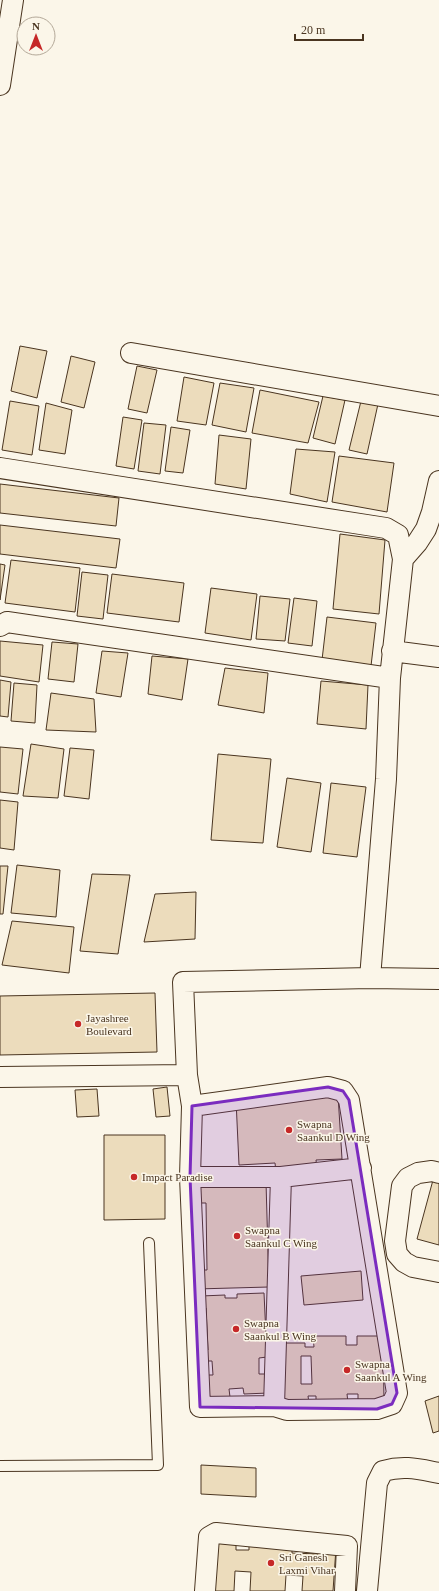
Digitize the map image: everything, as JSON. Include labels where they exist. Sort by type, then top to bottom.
[{"type":"street","points":[[0,85],[13,0]]},
{"type":"street","points":[[131,353],[439,406]]},
{"type":"street","points":[[0,468],[386,528],[398,535],[403,559],[392,651],[386,779],[370,978]]},
{"type":"street","points":[[403,559],[426,529],[432,512],[439,481]]},
{"type":"street","points":[[0,626],[8,622],[390,678]]},
{"type":"street","points":[[392,651],[439,657]]},
{"type":"street","points":[[192,1106],[328,1087],[343,1091],[349,1100],[397,1393],[392,1404],[377,1409],[287,1410],[274,1406],[200,1407],[190,1177],[192,1106],[187,1075],[183,982],[370,978],[439,979]]},
{"type":"street","points":[[0,1078],[187,1075]]},
{"type":"street","points":[[190,1177],[281,1177],[361,1168]]},
{"type":"street","points":[[439,1173],[432,1171],[418,1173],[408,1178],[402,1186],[395,1241],[397,1254],[404,1262],[413,1267],[439,1272]]},
{"type":"street","points":[[274,1406],[281,1177]]},
{"type":"street","points":[[367,1591],[378,1483],[383,1471],[396,1467],[407,1467],[439,1474]]},
{"type":"street","points":[[205,1591],[209,1538],[216,1533],[347,1546],[345,1591]]},
{"type":"lane","points":[[0,1466],[158,1465],[149,1243]]},
{"type":"highlighted area","points":[[328,1087],[343,1091],[349,1100],[397,1393],[392,1404],[377,1409],[200,1407],[190,1177],[192,1106]]},
{"type":"building","points":[[20,346],[47,351],[37,398],[11,391]]},
{"type":"building","points":[[71,356],[95,362],[84,408],[61,402]]},
{"type":"building","points":[[137,366],[157,370],[147,413],[128,409]]},
{"type":"building","points":[[184,377],[214,383],[206,425],[177,421]]},
{"type":"building","points":[[220,383],[254,388],[246,432],[212,425]]},
{"type":"building","points":[[260,390],[319,402],[308,443],[252,433]]},
{"type":"building","points":[[323,396],[345,400],[335,444],[313,438]]},
{"type":"building","points":[[10,401],[39,406],[32,455],[2,450]]},
{"type":"building","points":[[361,401],[378,404],[367,454],[349,450]]},
{"type":"building","points":[[46,403],[72,410],[65,454],[39,450]]},
{"type":"building","points":[[123,417],[142,420],[134,469],[116,466]]},
{"type":"building","points":[[144,423],[166,425],[160,474],[138,471]]},
{"type":"building","points":[[171,427],[190,430],[183,473],[165,471]]},
{"type":"building","points":[[219,435],[251,439],[246,489],[215,484]]},
{"type":"building","points":[[296,449],[335,452],[327,502],[290,494]]},
{"type":"building","points":[[339,456],[394,463],[387,512],[332,502]]},
{"type":"building","points":[[0,484],[119,498],[116,526],[0,513]]},
{"type":"building","points":[[0,525],[120,539],[116,568],[0,554]]},
{"type":"building","points":[[340,534],[385,540],[379,614],[333,609]]},
{"type":"building","points":[[11,560],[80,568],[75,612],[5,603]]},
{"type":"building","points":[[0,564],[5,565],[0,600]]},
{"type":"building","points":[[82,572],[108,575],[103,619],[77,616]]},
{"type":"building","points":[[112,574],[184,583],[179,622],[107,613]]},
{"type":"building","points":[[211,588],[257,594],[251,640],[205,633]]},
{"type":"building","points":[[260,596],[290,599],[285,641],[256,639]]},
{"type":"building","points":[[294,598],[317,601],[312,646],[288,643]]},
{"type":"building","points":[[327,617],[376,623],[371,666],[322,660]]},
{"type":"building","points":[[0,641],[43,645],[39,682],[0,676]]},
{"type":"building","points":[[52,642],[78,644],[74,682],[48,679]]},
{"type":"building","points":[[102,651],[128,653],[121,697],[96,693]]},
{"type":"building","points":[[152,656],[188,659],[182,700],[148,694]]},
{"type":"building","points":[[225,668],[268,673],[264,713],[218,705]]},
{"type":"building","points":[[0,680],[11,682],[8,717],[0,716]]},
{"type":"building","points":[[321,681],[368,685],[366,729],[317,724]]},
{"type":"building","points":[[14,683],[37,685],[35,723],[11,721]]},
{"type":"building","points":[[51,693],[94,699],[96,732],[46,730]]},
{"type":"building","points":[[31,744],[64,749],[58,798],[23,796]]},
{"type":"building","points":[[0,747],[23,749],[18,794],[0,792]]},
{"type":"building","points":[[70,748],[94,750],[89,799],[64,796]]},
{"type":"building","points":[[218,754],[271,759],[263,843],[211,840]]},
{"type":"building","points":[[287,778],[321,783],[311,852],[277,847]]},
{"type":"building","points":[[331,783],[366,787],[357,857],[323,853]]},
{"type":"building","points":[[0,800],[18,802],[14,850],[0,848]]},
{"type":"building","points":[[17,865],[60,870],[56,917],[11,913]]},
{"type":"building","points":[[0,866],[8,866],[3,914],[0,914]]},
{"type":"building","points":[[92,874],[130,875],[118,954],[80,951]]},
{"type":"building","points":[[196,892],[195,939],[144,942],[155,894]]},
{"type":"building","points":[[12,921],[74,927],[69,973],[2,965]]},
{"type":"building","name":"Jayashree Boulevard","points":[[155,993],[157,1052],[0,1055],[0,996]]},
{"type":"building","points":[[167,1087],[170,1116],[156,1117],[153,1089]]},
{"type":"building","points":[[97,1089],[99,1116],[77,1117],[75,1090]]},
{"type":"building","name":"Swapna Saankul D Wing","points":[[338,1095],[342,1159],[316,1160],[317,1169],[276,1172],[275,1163],[239,1165],[236,1100]]},
{"type":"building","name":"Impact Paradise","points":[[104,1135],[165,1135],[165,1219],[104,1220]]},
{"type":"building","points":[[433,1180],[439,1181],[439,1245],[417,1239]]},
{"type":"building","name":"Swapna Saankul C Wing","points":[[266,1182],[269,1287],[196,1289],[195,1270],[207,1270],[206,1203],[197,1203],[197,1183]]},
{"type":"building","points":[[361,1271],[363,1300],[304,1305],[301,1276]]},
{"type":"building","name":"Swapna Saankul B Wing","points":[[264,1293],[267,1357],[259,1358],[259,1374],[268,1374],[269,1393],[244,1394],[243,1388],[229,1389],[230,1397],[205,1398],[204,1375],[213,1375],[212,1361],[203,1361],[203,1350],[208,1350],[206,1308],[201,1309],[201,1296],[225,1295],[225,1298],[237,1298],[237,1294]]},
{"type":"building","name":"Swapna Saankul A Wing","points":[[313,1336],[346,1336],[346,1345],[357,1345],[357,1336],[383,1336],[384,1402],[358,1403],[358,1394],[347,1394],[348,1403],[316,1403],[316,1396],[308,1396],[309,1403],[282,1404],[282,1343],[305,1343],[305,1347],[314,1347]],"holes":[[[301,1356],[311,1356],[312,1384],[301,1384]]]},
{"type":"building","points":[[439,1396],[439,1431],[433,1433],[425,1401]]},
{"type":"building","points":[[201,1465],[256,1468],[256,1497],[201,1494]]},
{"type":"building","name":"Sri Ganesh Laxmi Vihar","points":[[210,1536],[236,1544],[236,1550],[249,1550],[249,1545],[292,1542],[292,1553],[318,1554],[318,1547],[336,1548],[333,1591],[302,1591],[303,1576],[286,1575],[285,1591],[250,1591],[251,1572],[235,1571],[234,1591],[214,1591]]},
{"type":"place","name":"Jayashree Boulevard","points":[[78,1024]]},
{"type":"place","name":"Swapna Saankul D Wing","points":[[289,1130]]},
{"type":"place","name":"Impact Paradise","points":[[134,1177]]},
{"type":"place","name":"Swapna Saankul C Wing","points":[[237,1236]]},
{"type":"place","name":"Swapna Saankul B Wing","points":[[236,1329]]},
{"type":"place","name":"Swapna Saankul A Wing","points":[[347,1370]]},
{"type":"place","name":"Sri Ganesh Laxmi Vihar","points":[[271,1563]]}]
